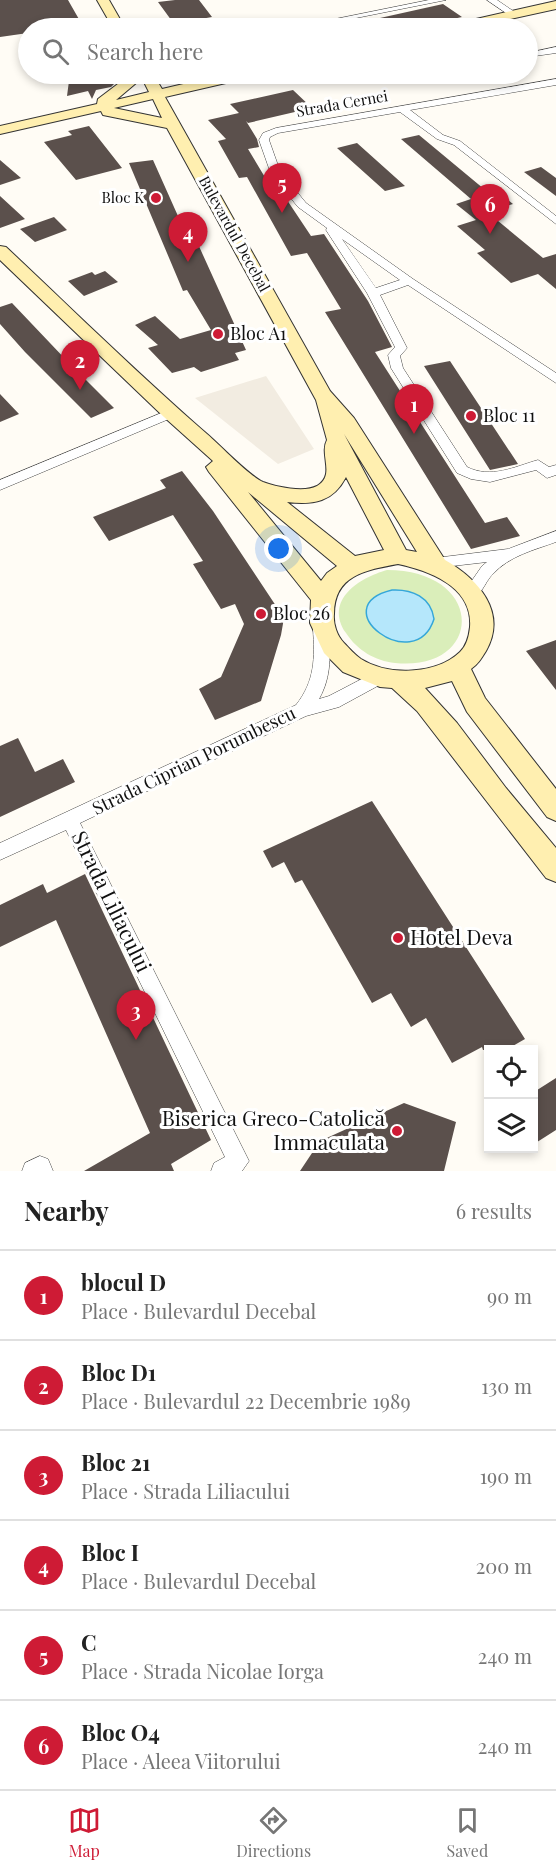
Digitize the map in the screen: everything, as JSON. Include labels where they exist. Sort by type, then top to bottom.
[{"type":"main road","points":[[103,0],[113,18]]},
{"type":"main road","points":[[505,18],[556,5]]},
{"type":"main road","points":[[86,110],[111,98],[127,84]]},
{"type":"main road","name":"Bulevardul Decebal","points":[[152,84],[158,95],[182,112],[322,394],[334,434],[398,555]]},
{"type":"main road","points":[[0,130],[204,84]]},
{"type":"main road","points":[[86,110],[134,114],[182,112],[214,84]]},
{"type":"main road","points":[[0,251],[171,413],[254,486],[352,566]]},
{"type":"main road","name":"Bulevardul Decebal","points":[[322,394],[347,423],[435,563]]},
{"type":"main road","points":[[171,413],[321,609],[326,638],[339,655],[364,672],[390,679],[417,680],[439,676],[458,666],[475,649],[483,628],[481,609],[472,591],[462,580],[435,563],[398,555],[374,558],[352,566],[339,574],[329,585],[321,609]]},
{"type":"main road","points":[[254,486],[281,494],[296,495],[321,492],[330,487],[337,474],[334,434]]},
{"type":"main road","points":[[458,666],[476,705],[556,809]]},
{"type":"main road","points":[[390,679],[421,697],[556,868]]},
{"type":"street","points":[[348,18],[442,0]]},
{"type":"street","points":[[491,0],[515,15]]},
{"type":"street","points":[[538,53],[556,50]]},
{"type":"street","name":"Strada Cernei","points":[[326,222],[302,206],[274,172],[264,140],[266,135],[276,131],[556,82]]},
{"type":"street","points":[[402,109],[440,137],[457,143],[556,221]]},
{"type":"street","points":[[326,222],[409,281],[556,379]]},
{"type":"street","points":[[326,222],[373,293],[401,348],[394,354],[397,368],[462,470],[471,476],[483,478],[498,477],[538,465],[547,473],[556,470]]},
{"type":"street","points":[[373,293],[409,281]]},
{"type":"street","points":[[0,485],[171,413]]},
{"type":"street","points":[[435,563],[509,554],[556,536]]},
{"type":"street","points":[[472,591],[487,570],[509,554]]},
{"type":"street","name":"Strada Ciprian Porumbescu","points":[[0,852],[302,710],[311,700],[322,676],[321,609]]},
{"type":"street","points":[[302,710],[333,702],[390,679]]},
{"type":"street","name":"Strada Liliacului","points":[[70,820],[238,1161],[222,1171]]},
{"type":"street","points":[[33,1171],[40,1167],[42,1171]]},
{"type":"green space","points":[[387,570],[419,574],[443,586],[457,602],[462,620],[458,638],[446,652],[425,662],[395,663],[374,657],[350,639],[340,621],[339,610],[342,601],[356,585]]},
{"type":"shaded area","points":[[266,376],[314,449],[278,464],[195,398]]},
{"type":"water","points":[[392,590],[413,593],[429,605],[434,619],[424,635],[410,642],[394,640],[380,633],[370,622],[366,610],[373,599]]},
{"type":"building","points":[[0,0],[68,0],[78,18],[18,18],[18,34],[0,37]]},
{"type":"building","points":[[199,0],[212,17],[170,18],[158,2]]},
{"type":"building","points":[[443,4],[462,17],[457,18],[380,18]]},
{"type":"building","points":[[69,84],[114,84],[111,87],[96,90],[92,99],[88,91],[67,96]]},
{"type":"building","points":[[293,90],[312,108],[248,123],[246,121],[259,147],[248,149],[272,189],[279,188],[311,236],[324,234],[368,301],[392,347],[375,352],[485,523],[507,517],[520,536],[471,549],[325,312],[341,309],[307,253],[291,256],[247,177],[239,178],[218,141],[226,139],[208,120],[239,113],[230,104]]},
{"type":"building","points":[[89,126],[122,168],[76,180],[44,142],[72,135],[68,131]]},
{"type":"building","points":[[419,135],[490,194],[498,192],[513,204],[499,208],[504,212],[492,216],[543,258],[556,254],[556,289],[538,274],[511,283],[477,253],[485,250],[457,226],[476,220],[456,204],[471,199],[401,139]]},
{"type":"building","points":[[357,143],[405,186],[385,191],[337,148]]},
{"type":"building","points":[[0,160],[21,178],[0,185]]},
{"type":"building","points":[[153,160],[186,234],[193,233],[246,350],[235,353],[239,360],[201,372],[194,367],[172,373],[148,348],[158,345],[135,325],[155,316],[180,339],[211,330],[187,290],[183,291],[129,163]]},
{"type":"building","points":[[541,167],[556,178],[556,196],[524,172]]},
{"type":"building","points":[[0,196],[25,219],[0,228]]},
{"type":"building","points":[[54,217],[67,230],[35,242],[20,229]]},
{"type":"building","points":[[105,271],[118,282],[84,296],[68,281],[92,272],[95,275]]},
{"type":"building","points":[[12,303],[114,408],[91,418],[25,352],[0,324],[0,307]]},
{"type":"building","name":"Bloc 11","points":[[450,361],[518,464],[490,470],[424,366]]},
{"type":"building","points":[[0,394],[19,414],[0,422]]},
{"type":"building","name":"Bloc 26","points":[[182,471],[213,511],[284,618],[261,701],[215,720],[199,689],[221,677],[244,624],[235,604],[221,609],[193,564],[203,561],[173,515],[109,541],[93,517],[166,488],[160,480]]},
{"type":"building","points":[[556,640],[556,690],[526,651]]},
{"type":"building","points":[[18,738],[35,772],[63,759],[75,782],[0,817],[0,746]]},
{"type":"building","name":"Hotel Deva","points":[[372,801],[525,1039],[515,1045],[484,1045],[484,1050],[482,1047],[452,1063],[426,1018],[411,1027],[391,993],[372,1003],[302,880],[295,883],[284,862],[272,868],[263,851]]},
{"type":"building","points":[[85,874],[211,1140],[171,1164],[174,1171],[84,1171],[150,1133],[56,920],[0,947],[0,905],[43,884],[47,893]]},
{"type":"building","points":[[556,1078],[556,1130],[538,1141],[538,1099],[538,1089]]},
{"type":"building","name":"Biserica Greco-Catolică Immaculata","points":[[404,1103],[456,1122],[444,1171],[300,1171],[320,1141]]},
{"type":"place","name":"Bloc K","points":[[156,198]]},
{"type":"place","name":"C","points":[[282,213]]},
{"type":"place","name":"Bloc O4","points":[[490,234]]},
{"type":"place","name":"Bloc I","points":[[188,262]]},
{"type":"place","name":"Bloc A1","points":[[218,334]]},
{"type":"place","name":"Bloc D1","points":[[80,390]]},
{"type":"place","name":"Bloc 11","points":[[471,416]]},
{"type":"place","name":"blocul D","points":[[414,434]]},
{"type":"place","name":"Bloc 26","points":[[261,614]]},
{"type":"place","name":"Hotel Deva","points":[[398,938]]},
{"type":"place","name":"Bloc 21","points":[[136,1040]]},
{"type":"place","name":"Biserica Greco-Catolică Immaculata","points":[[397,1131]]}]
